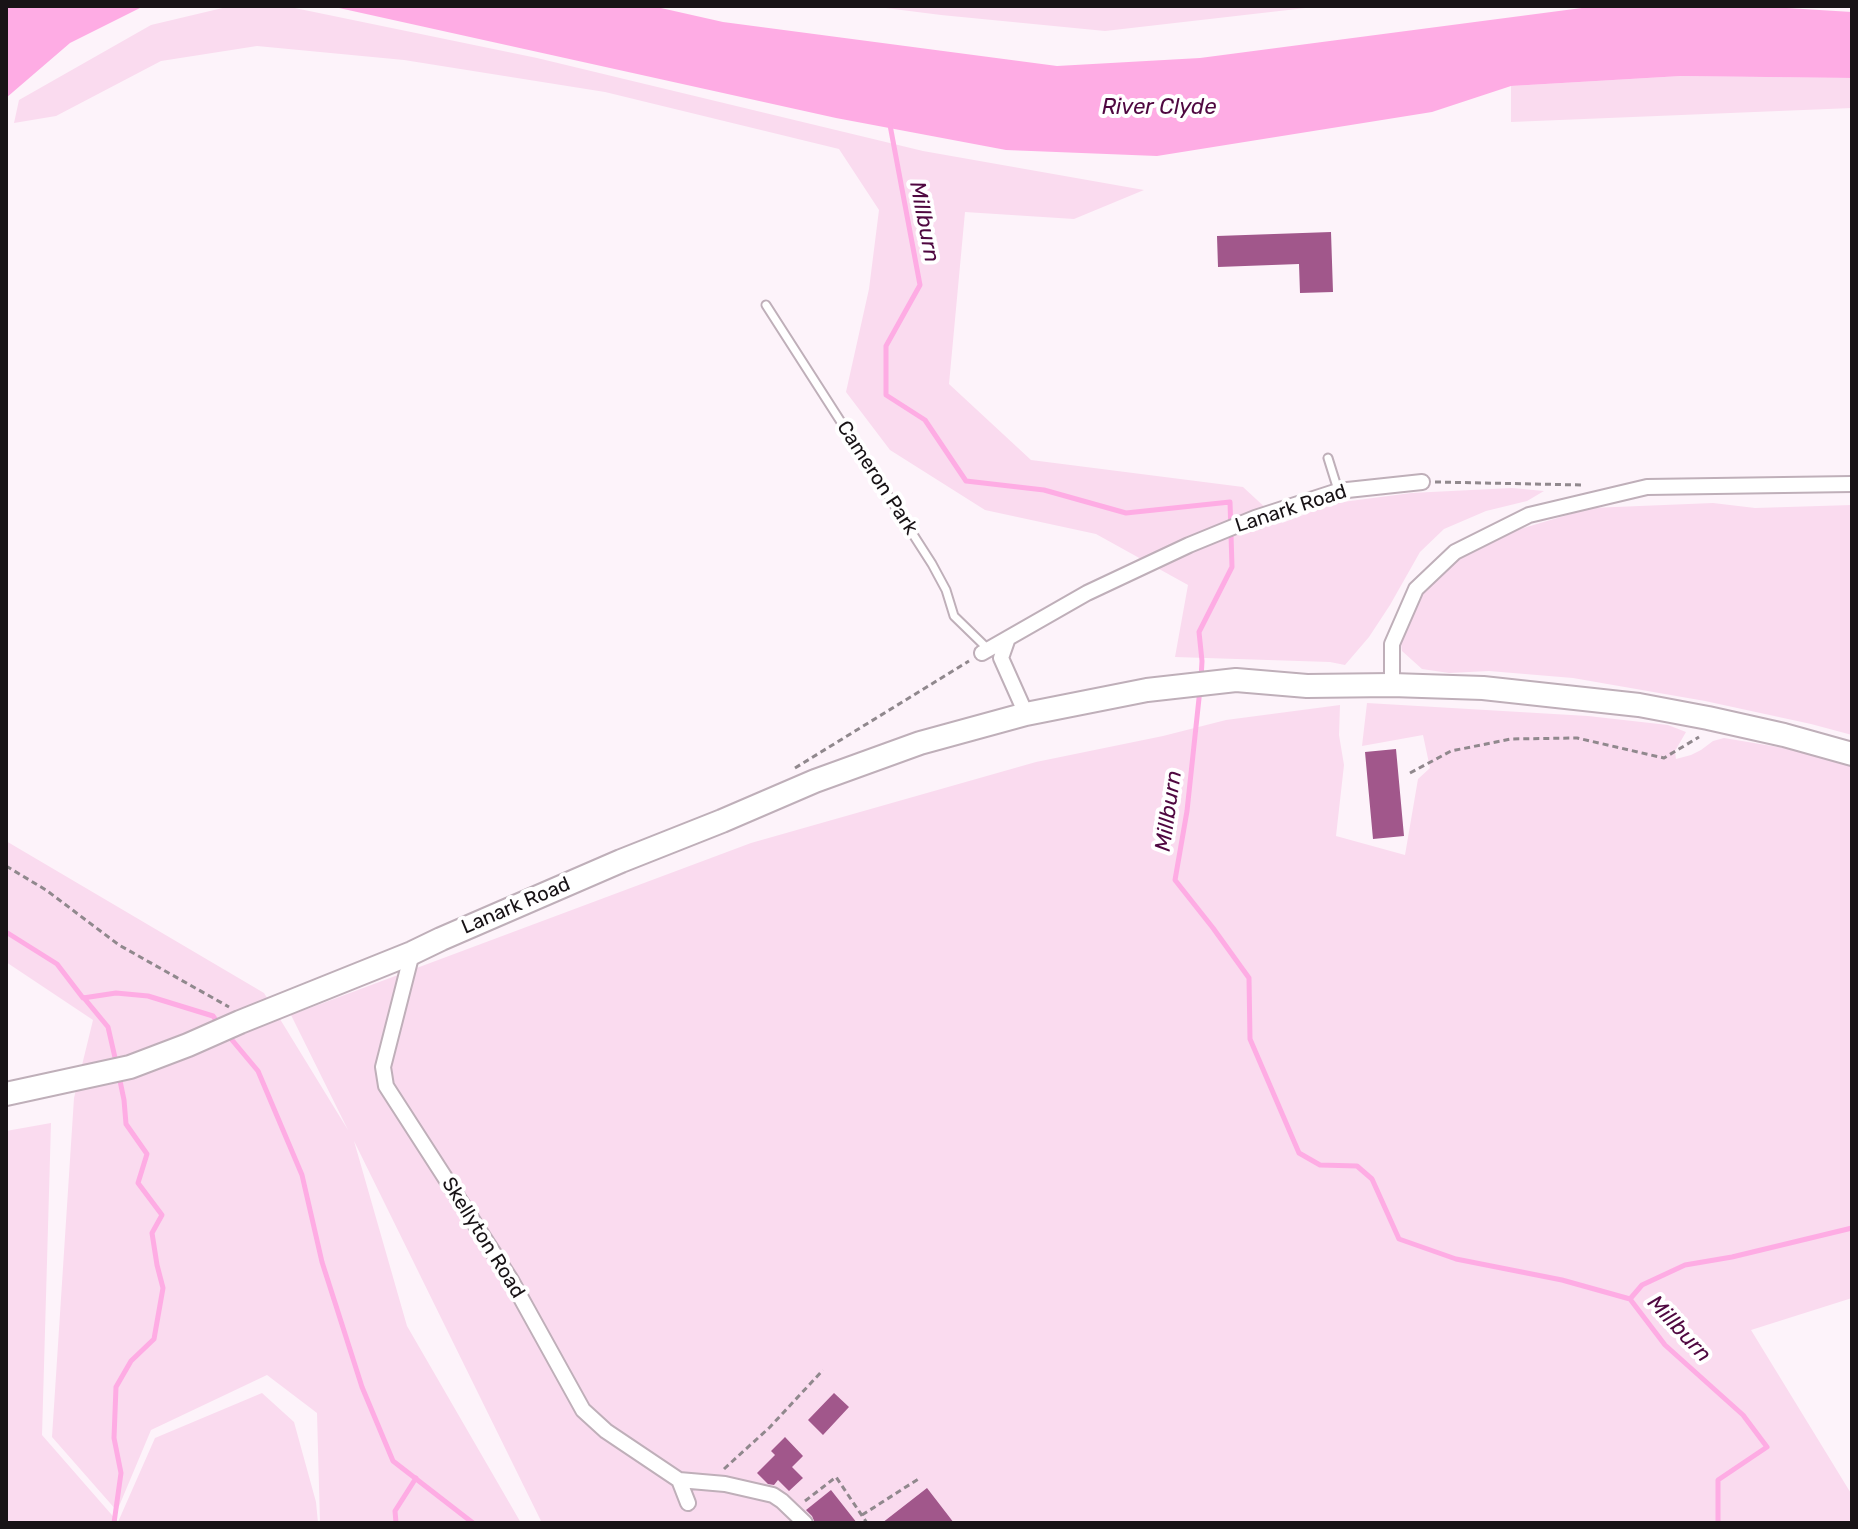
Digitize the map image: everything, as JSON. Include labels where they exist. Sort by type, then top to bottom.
[{"type":"main road","name":"Lanark Road","points":[[6,1094],[130,1067],[188,1045],[412,953],[621,861],[815,781],[920,743],[1026,714],[1147,690],[1236,680],[1307,686],[1483,688],[1639,705],[1784,735],[1852,754]]},
{"type":"street","name":"Lanark Road","points":[[985,651],[1087,593],[1255,518],[1338,491],[1422,482]]},
{"type":"street","points":[[1392,685],[1392,644],[1416,589],[1455,552],[1529,515],[1647,487],[1852,484]]},
{"type":"street","points":[[1008,638],[1001,658],[1026,714]]},
{"type":"street","name":"Skellyton Road","points":[[412,953],[383,1067],[386,1086],[511,1280],[583,1410],[606,1431],[679,1480]]},
{"type":"street","points":[[688,1503],[679,1480],[718,1483],[773,1495],[805,1523]]},
{"type":"lane","name":"Cameron Park","points":[[766,305],[932,564],[946,590],[954,616],[985,651]]},
{"type":"lane","points":[[1328,458],[1338,491]]},
{"type":"path","points":[[1422,482],[1589,485]]},
{"type":"path","points":[[794,768],[985,651]]},
{"type":"path","points":[[1410,773],[1451,751],[1511,739],[1577,738],[1664,758],[1704,734],[1708,718]]},
{"type":"path","points":[[6,866],[46,890],[119,945],[234,1010],[240,1022]]},
{"type":"path","points":[[718,1483],[823,1370]]},
{"type":"path","points":[[792,1510],[836,1477],[867,1523]]},
{"type":"path","points":[[862,1515],[920,1478]]},
{"type":"shaded area","points":[[231,6],[285,6],[537,58],[923,151],[1144,190],[1074,219],[965,212],[949,384],[1031,460],[1243,487],[1282,523],[1335,503],[1411,493],[1512,488],[1544,491],[1527,501],[1486,511],[1444,529],[1420,552],[1369,637],[1345,665],[1175,657],[1188,585],[1096,534],[985,510],[890,450],[846,392],[869,289],[879,210],[839,149],[605,92],[404,60],[257,46],[161,61],[56,116],[14,123],[19,100],[151,25]]},
{"type":"shaded area","points":[[870,6],[1323,6],[1105,31]]},
{"type":"shaded area","points":[[1681,76],[1852,78],[1852,108],[1511,122],[1511,86]]},
{"type":"shaded area","points":[[1713,503],[1755,508],[1852,505],[1852,735],[1705,701],[1573,678],[1422,669],[1402,651],[1400,639],[1419,596],[1470,551],[1520,529],[1591,508]]},
{"type":"shaded area","points":[[1367,703],[1588,716],[1668,725],[1686,732],[1675,751],[1676,759],[1724,738],[1802,751],[1852,765],[1852,1298],[1751,1330],[1852,1495],[1852,1523],[542,1523],[354,1141],[407,1326],[521,1523],[320,1523],[317,1413],[267,1375],[151,1430],[117,1511],[52,1437],[74,1098],[93,1020],[6,962],[6,841],[264,993],[348,1130],[291,1015],[751,843],[1036,762],[1226,720],[1340,705],[1339,735],[1344,765],[1336,836],[1405,855],[1418,779],[1430,768],[1423,735],[1362,746]]},
{"type":"shaded area","points":[[51,1123],[42,1435],[118,1522],[155,1438],[262,1393],[294,1422],[316,1502],[318,1523],[6,1523],[6,1131]]},
{"type":"water","points":[[6,6],[144,6],[70,43],[6,98]]},
{"type":"water","name":"River Clyde","points":[[330,6],[652,6],[723,22],[1057,66],[1200,58],[1597,6],[1754,6],[1852,12],[1852,78],[1681,76],[1511,86],[1432,112],[1157,156],[1006,150],[836,118]]},
{"type":"building","points":[[1331,232],[1333,292],[1300,293],[1299,264],[1218,267],[1217,236]]},
{"type":"building","points":[[1396,749],[1404,836],[1373,839],[1365,752]]},
{"type":"building","points":[[834,1393],[849,1407],[823,1435],[808,1420]]},
{"type":"building","points":[[785,1437],[803,1456],[792,1467],[803,1478],[789,1491],[778,1480],[774,1485],[768,1484],[757,1473],[775,1455],[771,1451]]},
{"type":"building","points":[[927,1488],[954,1523],[882,1523]]},
{"type":"building","points":[[831,1490],[857,1523],[815,1523],[806,1510]]},
{"type":"waterway","name":"Millburn","points":[[890,125],[920,285],[886,346],[886,395],[925,420],[966,481],[1044,490],[1126,513],[1230,502],[1232,567],[1199,632],[1201,679]]},
{"type":"waterway","name":"Millburn","points":[[1200,689],[1187,811],[1175,880],[1249,978],[1250,1039],[1299,1153],[1320,1165],[1357,1166],[1372,1179],[1399,1239],[1456,1259],[1562,1280],[1630,1299],[1665,1345],[1743,1415],[1767,1447],[1718,1480],[1718,1523]]},
{"type":"waterway","points":[[6,932],[57,964],[83,998],[116,993],[148,996],[213,1016],[218,1023]]},
{"type":"waterway","points":[[84,998],[108,1027],[116,1062]]},
{"type":"waterway","points":[[227,1034],[258,1071],[302,1175],[322,1262],[362,1387],[393,1461],[473,1523]]},
{"type":"waterway","points":[[114,1523],[121,1473],[114,1438],[116,1387],[131,1361],[154,1339],[163,1288],[152,1233],[162,1215],[138,1183],[147,1154],[126,1124],[119,1076]]},
{"type":"waterway","points":[[1630,1299],[1642,1285],[1685,1265],[1852,1228]]},
{"type":"waterway","points":[[396,1523],[395,1511],[416,1478]]}]
